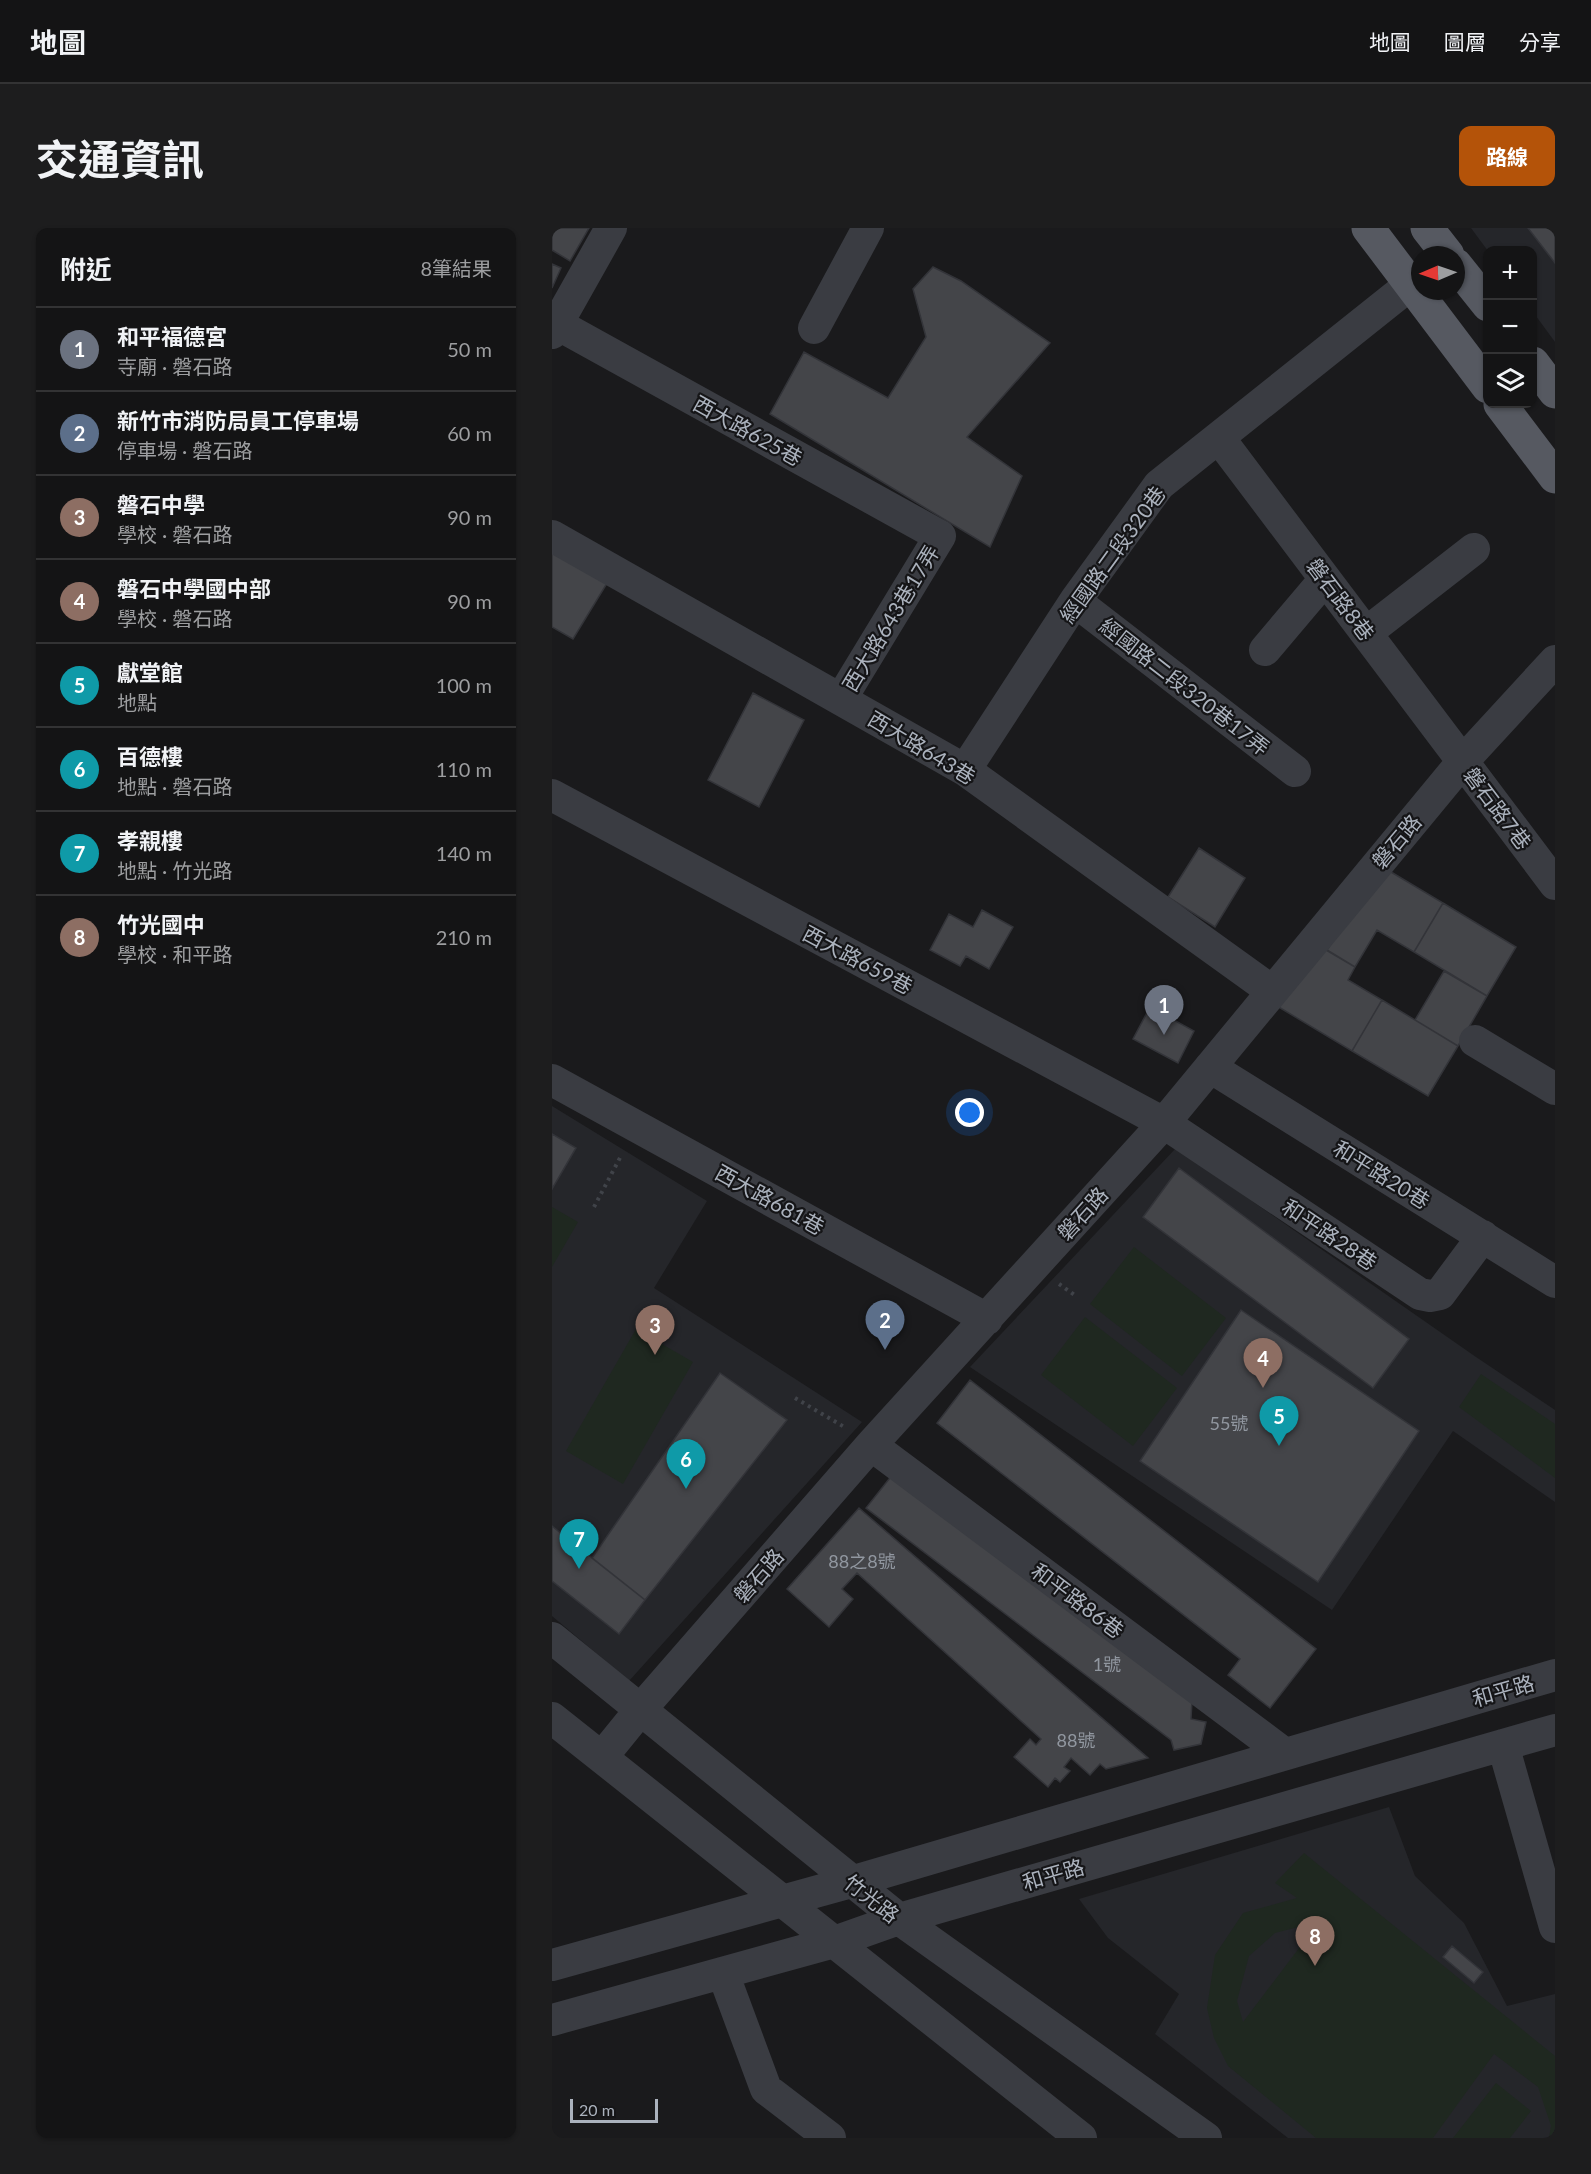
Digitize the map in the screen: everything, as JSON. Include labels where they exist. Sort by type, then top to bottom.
[{"type":"main road","points":[[1368,228],[1411,284]]},
{"type":"main road","points":[[1427,228],[1441,246]]},
{"type":"main road","points":[[1465,276],[1484,300]]},
{"type":"main road","points":[[1423,300],[1483,380]]},
{"type":"main road","points":[[1537,368],[1555,392]]},
{"type":"main road","points":[[1503,408],[1555,477]]},
{"type":"street","points":[[554,329],[611,228]]},
{"type":"street","points":[[814,328],[868,228]]},
{"type":"street","name":"經國路二段320巷","points":[[964,770],[1075,601],[1160,485],[1411,284]]},
{"type":"street","name":"西大路625巷","points":[[554,329],[940,536]]},
{"type":"street","name":"磐石路8巷","points":[[1219,438],[1463,761]]},
{"type":"street","name":"西大路643巷","points":[[552,536],[964,770],[1272,991]]},
{"type":"street","name":"西大路643巷17弄","points":[[841,699],[940,536]]},
{"type":"street","points":[[1366,633],[1474,549]]},
{"type":"street","points":[[1265,650],[1325,579]]},
{"type":"street","name":"經國路二段320巷17弄","points":[[1075,601],[1295,771]]},
{"type":"street","name":"磐石路","points":[[602,1757],[641,1709],[872,1445],[1164,1123],[1463,761],[1555,661]]},
{"type":"street","name":"磐石路7巷","points":[[1463,761],[1555,884]]},
{"type":"street","name":"西大路659巷","points":[[552,795],[1164,1123]]},
{"type":"street","points":[[1475,1041],[1555,1089]]},
{"type":"street","name":"和平路20巷","points":[[1210,1067],[1555,1282]]},
{"type":"street","name":"西大路681巷","points":[[552,1080],[987,1319]]},
{"type":"street","name":"和平路28巷","points":[[1164,1123],[1420,1294],[1440,1294],[1483,1236]]},
{"type":"street","name":"和平路86巷","points":[[872,1445],[1285,1754]]},
{"type":"street","name":"竹光路","points":[[552,1638],[899,1919],[1206,2138]]},
{"type":"street","name":"和平路","points":[[552,1965],[783,1902],[1555,1675]]},
{"type":"street","points":[[552,1718],[1072,2135]]},
{"type":"street","name":"和平路","points":[[552,2020],[834,1942],[899,1919],[1555,1730]]},
{"type":"street","points":[[1503,1745],[1555,1927]]},
{"type":"street","points":[[723,1973],[766,2089],[830,2138]]},
{"type":"path","points":[[594,1207],[636,1126]]},
{"type":"path","points":[[795,1398],[872,1445]]},
{"type":"shaded area","points":[[1471,228],[1555,228],[1555,342],[1537,317],[1537,246],[1484,246]]},
{"type":"shaded area","points":[[552,1106],[707,1201],[654,1288],[862,1422],[629,1681],[552,1616]]},
{"type":"shaded area","points":[[1176,1148],[1555,1410],[1555,1502],[1453,1431],[1332,1610],[970,1367]]},
{"type":"shaded area","points":[[552,1207],[578,1222],[552,1267]]},
{"type":"shaded area","points":[[1134,1247],[1226,1318],[1182,1376],[1090,1304]]},
{"type":"shaded area","points":[[1085,1317],[1177,1388],[1133,1446],[1041,1375]]},
{"type":"shaded area","points":[[636,1329],[693,1362],[623,1484],[566,1451]]},
{"type":"shaded area","points":[[1481,1374],[1555,1424],[1555,1478],[1459,1407]]},
{"type":"shaded area","points":[[1389,1807],[1415,1876],[1464,1923],[1507,2006],[1555,1994],[1555,2138],[1288,2138],[1155,2034],[1179,1994],[1108,1938],[1079,1899]]},
{"type":"shaded area","points":[[1304,1853],[1555,2056],[1555,2138],[1549,2138],[1551,2126],[1538,2087],[1494,2054],[1433,2138],[1316,2138],[1228,2066],[1214,2038],[1207,2008],[1215,1955],[1243,1913],[1297,1898],[1275,1883]],"holes":[[[1306,1925],[1315,1927],[1243,2022],[1237,2001],[1249,1956],[1275,1933]]]},
{"type":"shaded area","points":[[1496,2083],[1531,2111],[1510,2138],[1453,2138]]},
{"type":"building","points":[[552,228],[589,228],[570,261],[552,250]]},
{"type":"building","points":[[1528,228],[1555,228],[1555,263]]},
{"type":"building","points":[[552,264],[561,268],[552,288]]},
{"type":"building","points":[[933,267],[961,281],[1050,343],[967,437],[1022,476],[990,547],[770,414],[804,352],[888,398],[926,337],[913,289]]},
{"type":"building","points":[[552,545],[609,580],[573,639],[552,627]]},
{"type":"building","points":[[753,693],[804,720],[759,807],[708,780]]},
{"type":"building","points":[[1199,848],[1245,878],[1215,927],[1168,897]]},
{"type":"building","points":[[1381,866],[1443,903],[1414,952],[1377,930],[1355,967],[1327,950]]},
{"type":"building","points":[[1443,903],[1516,947],[1487,996],[1414,952]]},
{"type":"building","points":[[982,910],[1013,927],[989,969],[966,956],[960,966],[930,950],[949,914],[973,927]]},
{"type":"building","points":[[1321,947],[1355,967],[1348,980],[1382,1000],[1352,1051],[1272,1003]]},
{"type":"building","points":[[1444,971],[1487,996],[1458,1046],[1415,1020]]},
{"type":"building","points":[[1382,1000],[1458,1046],[1428,1096],[1352,1051]]},
{"type":"building","points":[[1150,1007],[1194,1031],[1178,1063],[1133,1039]]},
{"type":"building","points":[[552,1134],[576,1148],[552,1189]]},
{"type":"building","points":[[1179,1168],[1409,1339],[1373,1388],[1143,1217]]},
{"type":"building","points":[[1241,1310],[1419,1431],[1318,1582],[1140,1461]]},
{"type":"building","points":[[720,1373],[787,1420],[645,1600],[592,1558]]},
{"type":"building","points":[[970,1380],[1316,1649],[1270,1708],[1228,1675],[1240,1659],[937,1423]]},
{"type":"building","points":[[893,1474],[1192,1700],[1191,1719],[1206,1722],[1201,1744],[1174,1750],[1171,1740],[866,1508]]},
{"type":"building","points":[[859,1508],[1148,1758],[1106,1769],[1100,1764],[1090,1775],[1071,1758],[1064,1767],[1070,1771],[1060,1782],[1055,1778],[1048,1787],[1014,1757],[1030,1739],[1036,1745],[1041,1739],[857,1573],[842,1589],[853,1599],[829,1627],[787,1589]]},
{"type":"building","points":[[552,1526],[645,1600],[619,1634],[552,1581]]},
{"type":"building","points":[[1452,1946],[1483,1972],[1474,1983],[1443,1957]]},
{"type":"place","name":"和平福德宮","points":[[1164,1035]]},
{"type":"place","name":"新竹市消防局員工停車場","points":[[885,1350]]},
{"type":"place","name":"磐石中學","points":[[655,1355]]},
{"type":"place","name":"磐石中學國中部","points":[[1263,1388]]},
{"type":"place","name":"獻堂館","points":[[1279,1446]]},
{"type":"place","name":"百德樓","points":[[686,1489]]},
{"type":"place","name":"孝親樓","points":[[579,1569]]},
{"type":"place","name":"竹光國中","points":[[1315,1966]]}]
